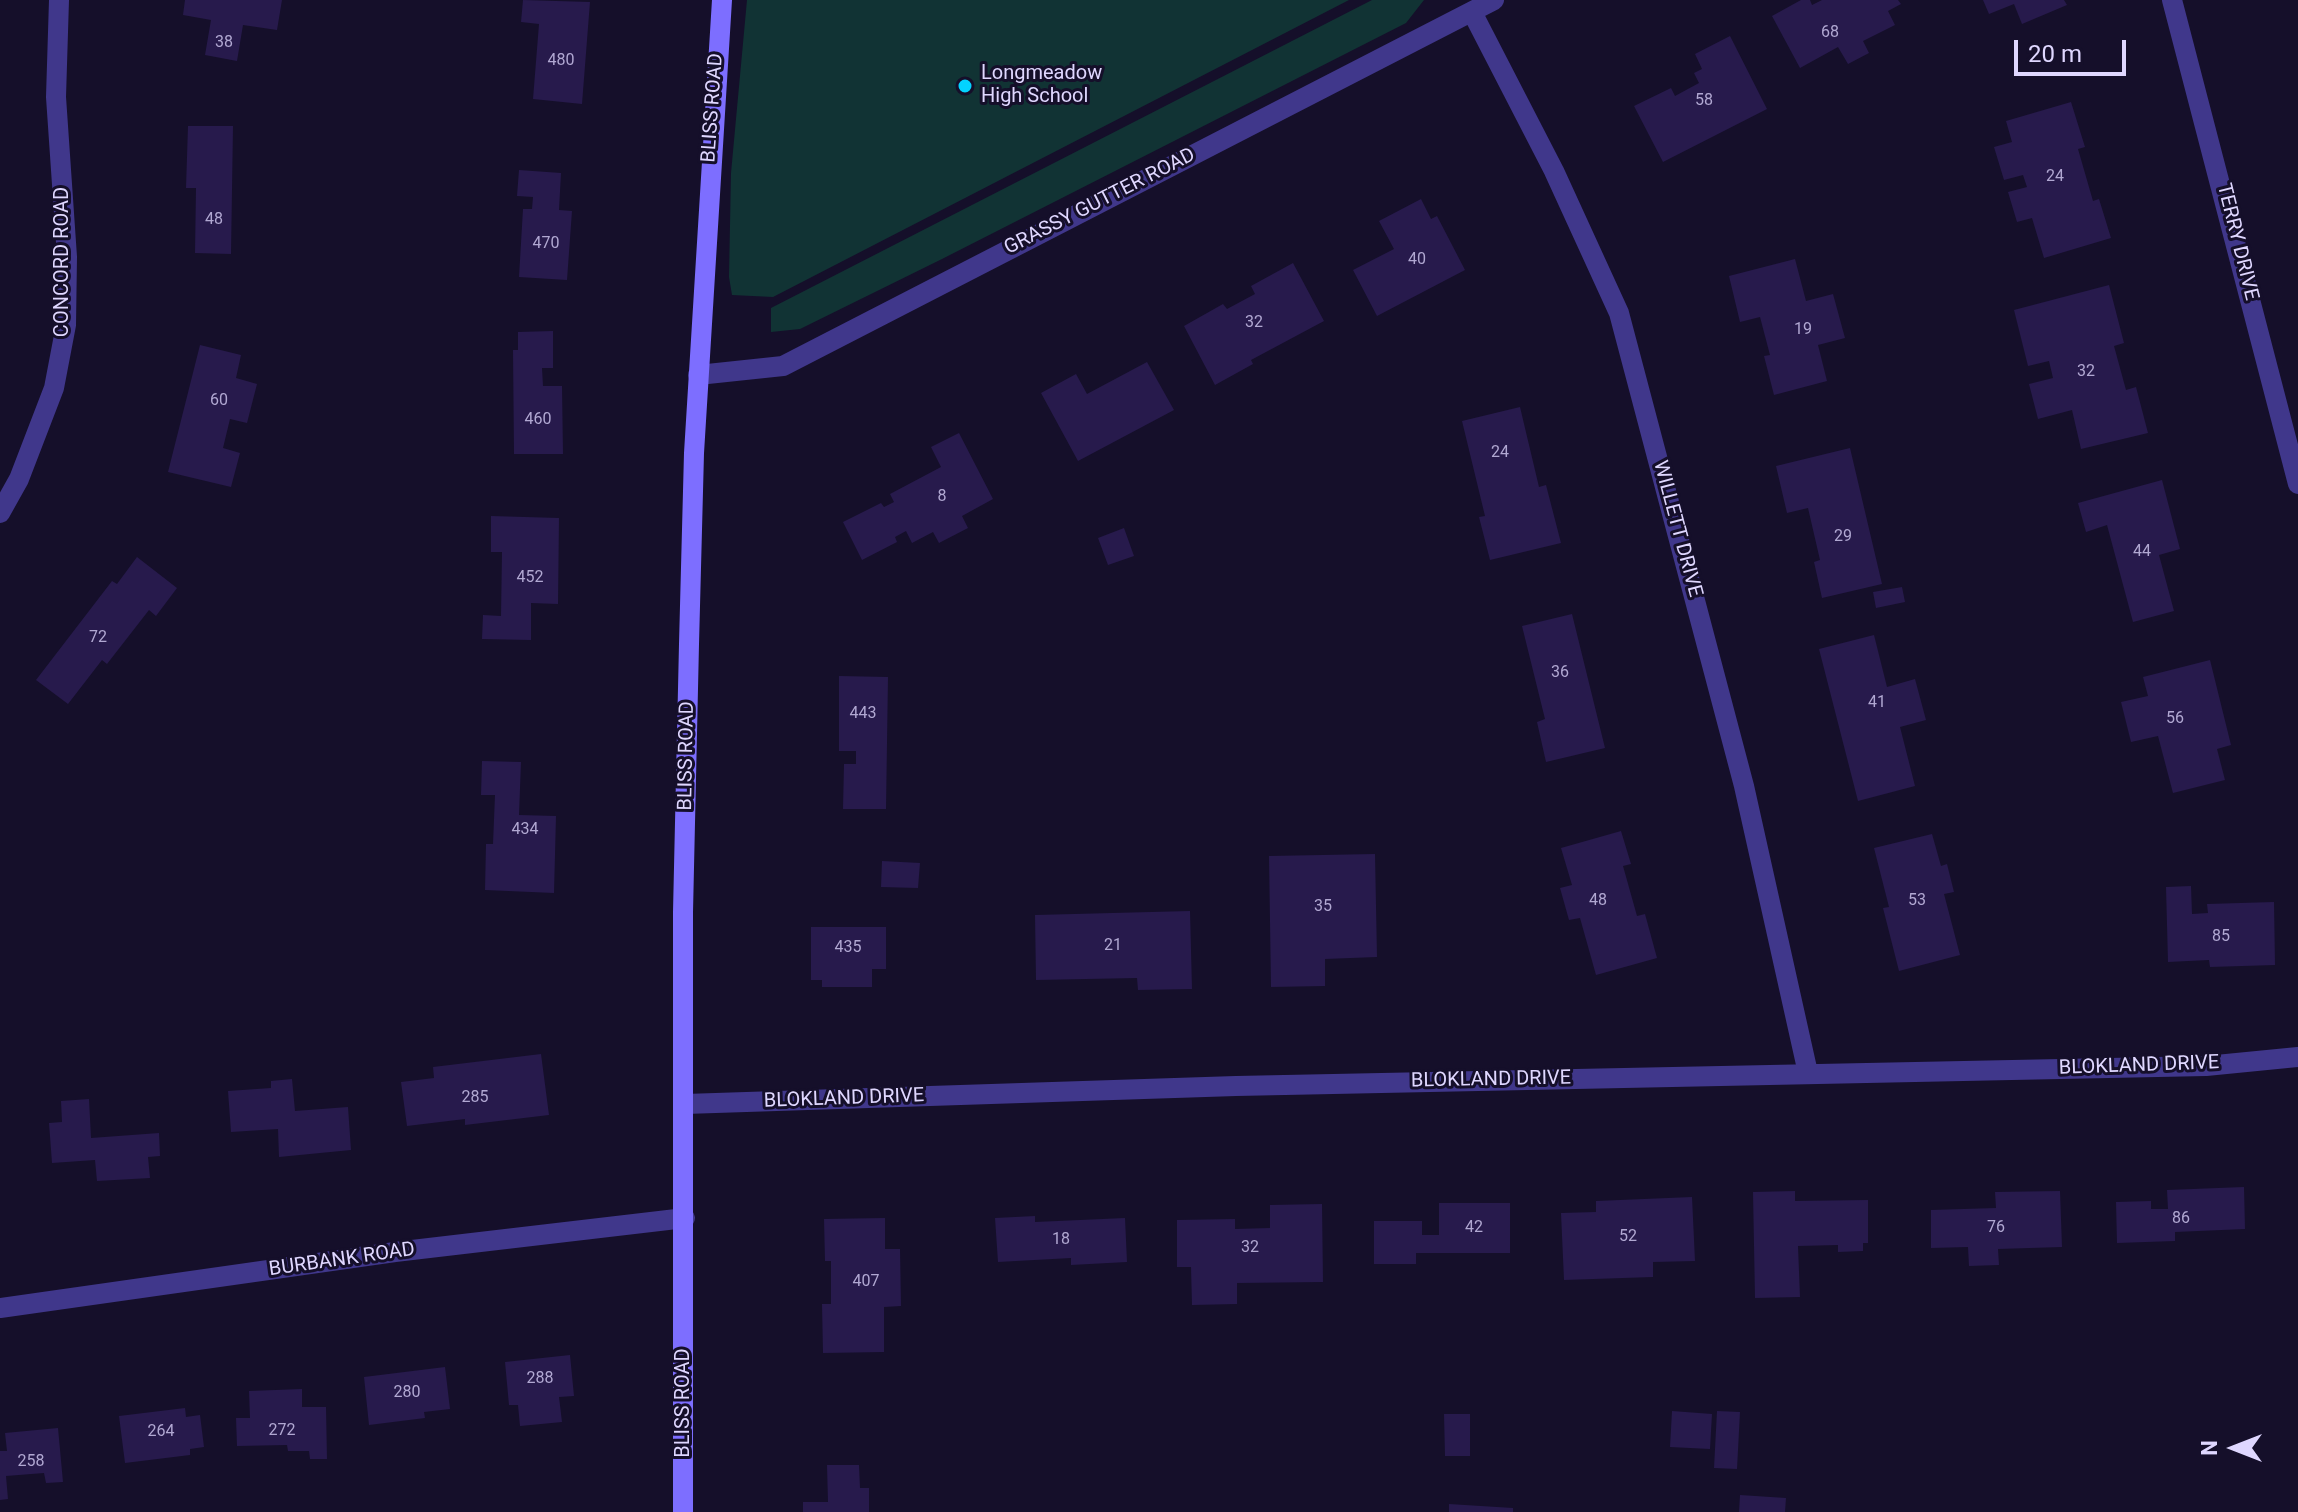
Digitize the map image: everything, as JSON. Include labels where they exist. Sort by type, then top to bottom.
[{"type":"main road","name":"BLISS ROAD","points":[[683,1512],[683,912],[698,375],[722,0]]},
{"type":"street","name":"CONCORD ROAD","points":[[0,513],[19,479],[54,388],[66,325],[65,215],[56,97],[59,0]]},
{"type":"street","name":"GRASSY GUTTER ROAD","points":[[698,375],[783,366],[1494,0]]},
{"type":"street","name":"TERRY DRIVE","points":[[2172,0],[2298,484]]},
{"type":"street","name":"WILLETT DRIVE","points":[[1472,12],[1554,171],[1619,313],[1744,786],[1808,1073]]},
{"type":"street","name":"BLOKLAND DRIVE","points":[[685,1104],[1808,1073],[2206,1066],[2298,1057]]},
{"type":"street","name":"BURBANK ROAD","points":[[0,1308],[395,1252],[685,1218]]},
{"type":"green space","name":"Longmeadow High School","points":[[747,0],[1349,0],[773,297],[732,295],[729,277],[731,173]]},
{"type":"green space","points":[[1372,0],[1424,0],[1406,23],[942,259],[800,329],[771,332],[771,308]]},
{"type":"building","points":[[185,0],[282,0],[277,30],[243,25],[237,61],[205,55],[211,20],[183,15]]},
{"type":"building","points":[[523,0],[590,2],[582,104],[533,99],[539,24],[521,22]]},
{"type":"building","points":[[1801,0],[1810,0],[1812,5],[1822,0],[1898,0],[1901,4],[1888,11],[1895,25],[1863,41],[1869,53],[1848,64],[1838,47],[1800,68],[1772,16]]},
{"type":"building","points":[[1983,0],[2064,0],[2067,5],[2022,24],[2014,4],[1989,14]]},
{"type":"building","points":[[1730,36],[1767,109],[1663,162],[1634,106],[1671,88],[1675,96],[1699,83],[1694,73],[1702,69],[1695,54]]},
{"type":"building","points":[[2071,102],[2085,147],[2078,149],[2093,201],[2099,199],[2111,238],[2044,258],[2032,218],[2017,222],[2008,192],[2027,187],[2023,175],[2004,180],[1994,147],[2012,142],[2006,121]]},
{"type":"building","points":[[188,126],[233,126],[231,254],[195,253],[196,188],[186,188]]},
{"type":"building","points":[[519,170],[561,173],[559,210],[572,211],[567,280],[519,277],[523,209],[532,209],[533,197],[517,196]]},
{"type":"building","points":[[1421,199],[1431,219],[1437,216],[1465,270],[1377,316],[1353,270],[1394,249],[1379,221]]},
{"type":"building","points":[[1795,259],[1806,301],[1833,294],[1845,338],[1818,345],[1827,381],[1774,395],[1764,356],[1770,355],[1760,317],[1740,322],[1729,276]]},
{"type":"building","points":[[1293,263],[1324,321],[1251,360],[1253,364],[1215,385],[1184,326],[1223,304],[1227,309],[1255,294],[1251,286]]},
{"type":"building","points":[[2109,285],[2124,343],[2114,346],[2126,390],[2136,387],[2148,433],[2081,449],[2072,410],[2038,419],[2029,384],[2053,378],[2049,361],[2028,366],[2014,310]]},
{"type":"building","points":[[553,331],[553,368],[542,368],[543,386],[562,386],[563,454],[514,454],[513,350],[518,350],[518,332]]},
{"type":"building","points":[[200,345],[241,355],[236,378],[257,384],[247,423],[230,419],[223,448],[240,453],[231,487],[168,472]]},
{"type":"building","points":[[1147,362],[1174,410],[1078,461],[1041,393],[1076,374],[1087,394]]},
{"type":"building","points":[[1520,407],[1539,487],[1546,485],[1561,543],[1490,560],[1479,517],[1485,516],[1462,421]]},
{"type":"building","points":[[959,433],[993,499],[962,516],[968,528],[939,543],[933,532],[912,543],[906,531],[895,537],[897,542],[862,560],[843,522],[881,503],[884,507],[894,502],[890,494],[941,467],[931,447]]},
{"type":"building","points":[[1850,448],[1882,584],[1822,598],[1814,562],[1820,560],[1808,508],[1787,513],[1776,466]]},
{"type":"building","points":[[2162,480],[2180,549],[2159,555],[2174,611],[2133,622],[2107,525],[2086,532],[2078,503]]},
{"type":"building","points":[[491,516],[559,518],[558,604],[531,603],[531,640],[482,639],[483,615],[501,616],[502,552],[491,552]]},
{"type":"building","points":[[1124,528],[1134,556],[1108,565],[1098,538]]},
{"type":"building","points":[[137,557],[177,588],[156,616],[149,610],[107,664],[102,660],[68,704],[36,680],[112,581],[117,584]]},
{"type":"building","points":[[1902,587],[1905,602],[1876,608],[1873,592]]},
{"type":"building","points":[[1572,614],[1605,748],[1546,762],[1537,722],[1545,719],[1522,626]]},
{"type":"building","points":[[1874,635],[1887,687],[1915,679],[1926,720],[1900,727],[1915,786],[1858,801],[1819,649]]},
{"type":"building","points":[[2210,660],[2231,745],[2217,749],[2225,780],[2173,793],[2158,736],[2131,742],[2121,702],[2148,696],[2143,677]]},
{"type":"building","points":[[839,676],[888,677],[886,809],[843,809],[844,764],[856,764],[856,751],[839,751]]},
{"type":"building","points":[[482,761],[521,762],[519,815],[556,816],[554,893],[485,890],[486,844],[493,844],[495,795],[481,795]]},
{"type":"building","points":[[1621,831],[1631,864],[1623,866],[1637,916],[1645,914],[1657,958],[1596,975],[1580,918],[1569,920],[1560,888],[1572,885],[1561,848]]},
{"type":"building","points":[[1932,834],[1941,866],[1947,864],[1954,892],[1944,894],[1960,955],[1899,971],[1883,908],[1889,907],[1874,848]]},
{"type":"building","points":[[1375,854],[1377,957],[1325,959],[1325,986],[1271,987],[1269,856]]},
{"type":"building","points":[[882,861],[920,863],[918,888],[881,887]]},
{"type":"building","points":[[2191,886],[2192,914],[2208,913],[2207,904],[2274,902],[2275,965],[2210,967],[2209,960],[2168,962],[2166,887]]},
{"type":"building","points":[[1190,911],[1192,989],[1138,990],[1137,978],[1036,980],[1035,915]]},
{"type":"building","points":[[811,927],[886,927],[886,969],[872,969],[872,987],[822,987],[822,980],[811,980]]},
{"type":"building","points":[[541,1054],[549,1115],[465,1125],[465,1119],[407,1126],[401,1082],[434,1078],[433,1067]]},
{"type":"building","points":[[292,1079],[295,1111],[348,1107],[351,1150],[279,1157],[278,1129],[231,1132],[228,1091],[271,1088],[271,1081]]},
{"type":"building","points":[[89,1099],[91,1138],[159,1133],[160,1156],[148,1157],[150,1178],[97,1181],[95,1160],[52,1163],[49,1123],[62,1122],[61,1101]]},
{"type":"building","points":[[2244,1187],[2245,1229],[2175,1232],[2175,1241],[2117,1243],[2116,1202],[2151,1201],[2151,1209],[2168,1209],[2167,1190]]},
{"type":"building","points":[[1795,1191],[1795,1201],[1868,1200],[1868,1243],[1863,1243],[1863,1251],[1838,1252],[1838,1245],[1798,1246],[1800,1297],[1755,1298],[1753,1192]]},
{"type":"building","points":[[2060,1191],[2062,1247],[1998,1249],[1999,1265],[1969,1266],[1968,1247],[1931,1248],[1931,1210],[1996,1208],[1995,1192]]},
{"type":"building","points":[[1692,1197],[1695,1261],[1653,1262],[1653,1277],[1564,1280],[1561,1213],[1596,1212],[1596,1201]]},
{"type":"building","points":[[1439,1203],[1510,1203],[1510,1253],[1416,1253],[1416,1264],[1374,1264],[1374,1221],[1422,1221],[1422,1235],[1439,1235]]},
{"type":"building","points":[[1322,1204],[1323,1282],[1237,1283],[1237,1304],[1192,1305],[1191,1267],[1177,1267],[1177,1220],[1235,1219],[1235,1229],[1270,1228],[1270,1205]]},
{"type":"building","points":[[1035,1216],[1035,1222],[1125,1218],[1127,1262],[1071,1265],[1071,1258],[998,1262],[995,1218]]},
{"type":"building","points":[[885,1218],[885,1249],[900,1249],[901,1306],[884,1307],[884,1352],[823,1353],[822,1304],[831,1304],[831,1261],[825,1261],[824,1219]]},
{"type":"building","points":[[570,1355],[574,1396],[559,1397],[562,1422],[520,1426],[518,1405],[509,1405],[505,1362]]},
{"type":"building","points":[[445,1367],[450,1409],[424,1412],[425,1418],[369,1425],[364,1377]]},
{"type":"building","points":[[302,1389],[302,1407],[326,1407],[327,1459],[310,1459],[309,1451],[288,1451],[287,1445],[237,1446],[236,1418],[250,1418],[249,1391]]},
{"type":"building","points":[[185,1408],[186,1417],[200,1415],[204,1447],[190,1449],[190,1455],[125,1463],[119,1416]]},
{"type":"building","points":[[1672,1411],[1712,1414],[1710,1449],[1670,1447]]},
{"type":"building","points":[[1717,1411],[1740,1412],[1737,1469],[1714,1468]]},
{"type":"building","points":[[1444,1414],[1470,1414],[1470,1456],[1445,1456]]},
{"type":"building","points":[[58,1428],[63,1482],[46,1483],[44,1473],[6,1476],[8,1499],[0,1500],[0,1451],[7,1451],[5,1433]]},
{"type":"building","points":[[827,1465],[859,1465],[860,1488],[869,1488],[869,1512],[803,1512],[803,1502],[828,1502]]},
{"type":"building","points":[[1740,1495],[1786,1498],[1785,1512],[1739,1512]]},
{"type":"building","points":[[1449,1504],[1513,1508],[1513,1512],[1449,1512]]},
{"type":"place","name":"Longmeadow High School","points":[[965,86]]}]
